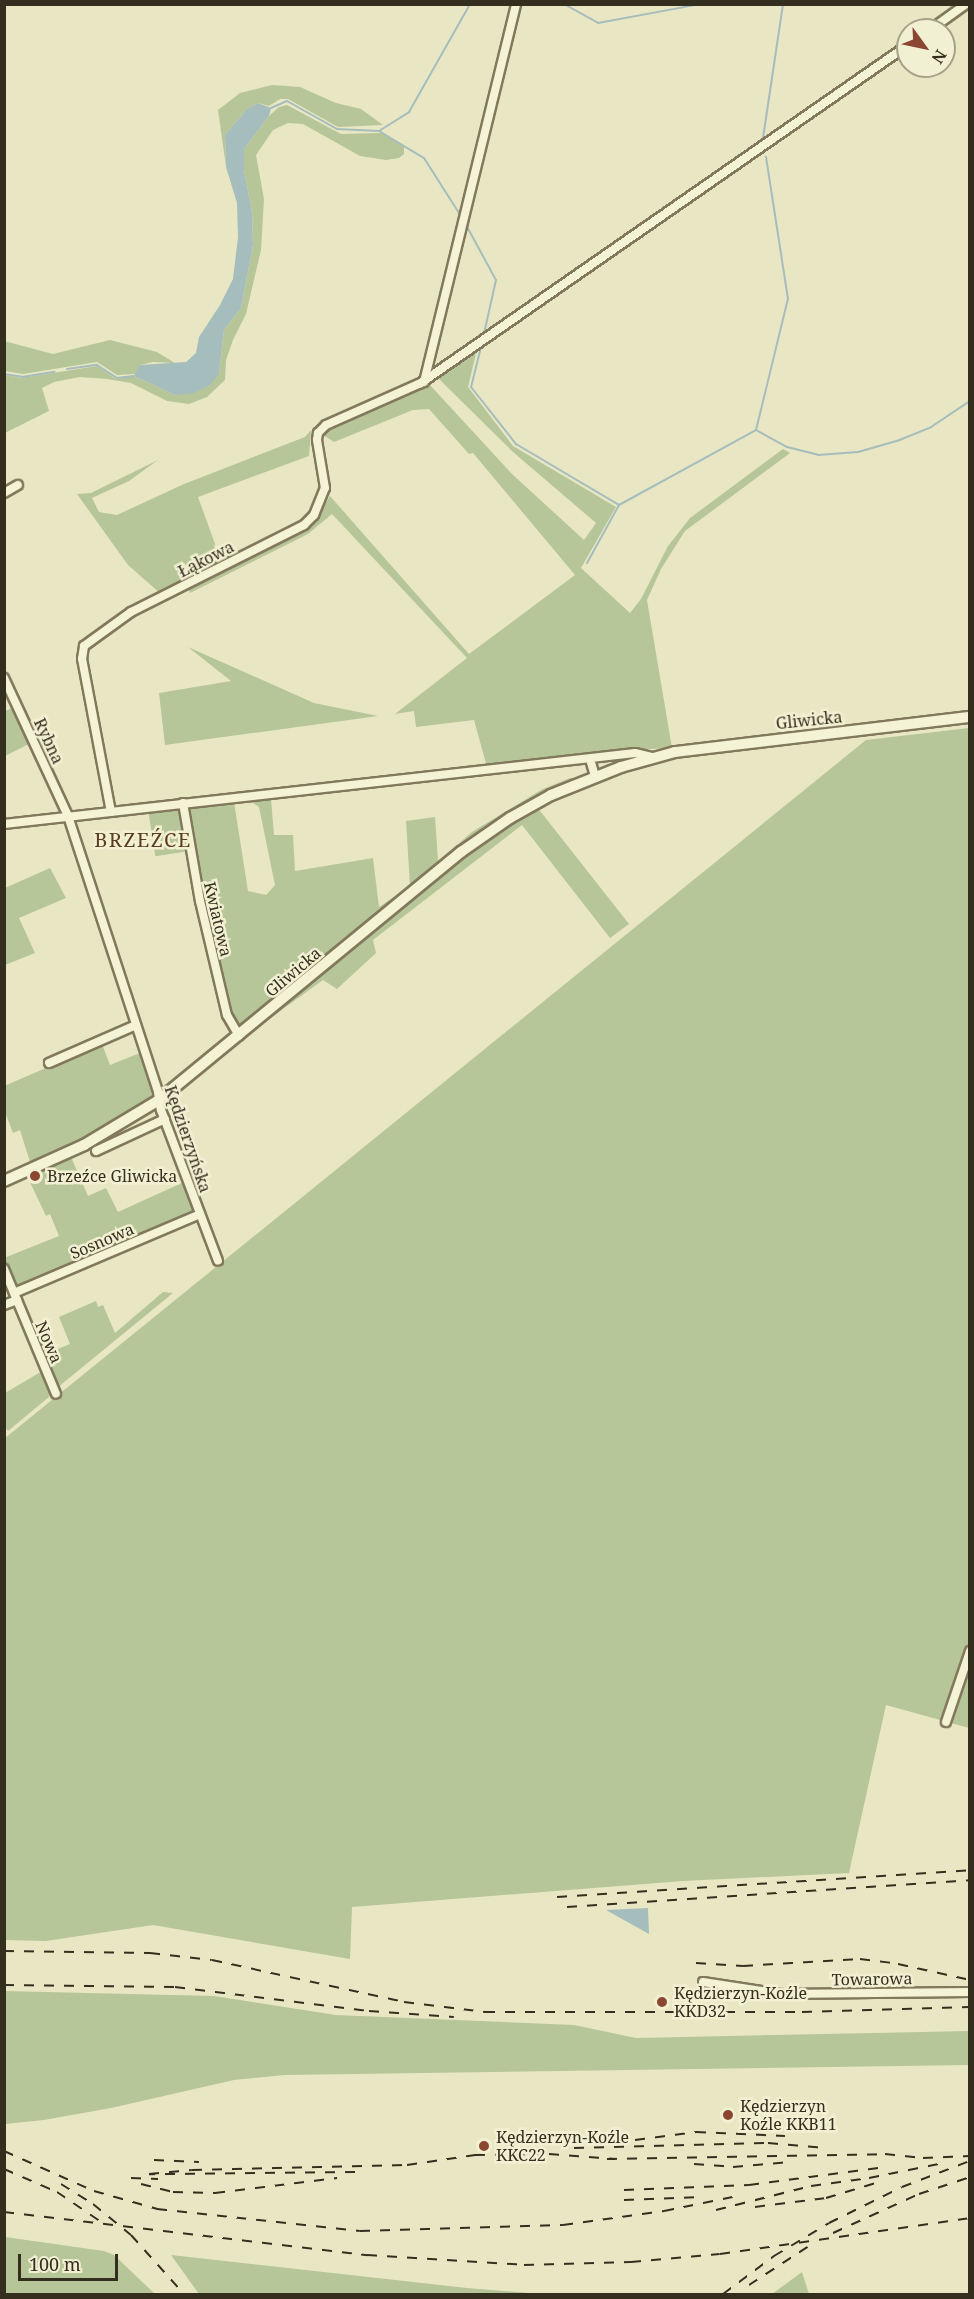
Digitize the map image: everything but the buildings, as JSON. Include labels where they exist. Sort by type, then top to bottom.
[{"type":"main road","name":"Gliwicka","points":[[4,1181],[92,1141],[159,1100],[478,839],[534,804],[595,776],[653,757],[737,743],[969,717]]},
{"type":"street","points":[[422,383],[516,4]]},
{"type":"street","points":[[947,18],[966,4]]},
{"type":"street","points":[[422,383],[896,53]]},
{"type":"street","name":"Łąkowa","points":[[111,812],[82,659],[84,646],[131,612],[304,525],[314,515],[325,488],[316,449],[318,433],[326,425],[422,383]]},
{"type":"street","points":[[4,493],[18,485]]},
{"type":"street","name":"Rybna","points":[[4,678],[68,816]]},
{"type":"street","name":"Gliwicka","points":[[4,824],[635,753],[653,757]]},
{"type":"street","points":[[590,759],[595,776]]},
{"type":"street","name":"Kwiatowa","points":[[183,803],[200,902],[227,1015],[239,1036]]},
{"type":"street","name":"Kędzierzyńska","points":[[68,816],[165,1119],[218,1261]]},
{"type":"street","points":[[49,1063],[136,1025]]},
{"type":"street","points":[[96,1151],[165,1119]]},
{"type":"street","name":"Sosnowa","points":[[16,1296],[200,1214]]},
{"type":"street","name":"Nowa","points":[[4,1269],[56,1394]]},
{"type":"street","points":[[4,1305],[16,1296]]},
{"type":"street","points":[[946,1722],[969,1651]]},
{"type":"street","name":"Towarowa","points":[[703,1982],[781,1994],[969,1992]]},
{"type":"green space","points":[[272,85],[300,87],[336,103],[361,109],[383,125],[338,127],[288,99],[280,99],[269,106],[258,103],[247,109],[225,135],[226,167],[218,110],[240,93]]},
{"type":"green space","points":[[287,105],[341,134],[381,133],[404,146],[404,154],[399,158],[386,160],[360,156],[303,124],[288,123],[273,130],[256,155],[264,199],[261,250],[246,314],[226,360],[225,380],[207,397],[189,404],[167,401],[131,383],[107,379],[80,377],[54,382],[42,388],[49,411],[5,433],[5,375],[21,378],[97,366],[116,379],[134,376],[175,395],[219,374],[224,330],[241,308],[253,245],[252,212],[244,170],[244,149],[269,116],[279,107]]},
{"type":"green space","points":[[110,340],[157,352],[175,363],[153,362],[140,365],[136,374],[117,375],[97,362],[23,374],[5,371],[4,341],[53,354]]},
{"type":"green space","points":[[477,349],[468,387],[513,446],[616,507],[581,568],[630,613],[641,599],[668,546],[690,518],[783,449],[790,453],[685,531],[661,569],[647,600],[672,748],[629,750],[487,767],[474,720],[416,727],[414,711],[395,714],[467,658],[332,514],[308,534],[190,593],[188,588],[305,529],[319,515],[330,496],[469,654],[575,575],[473,453],[469,454],[429,409],[413,410],[334,442],[323,435],[327,429],[429,384],[512,474],[584,540],[596,523],[513,452],[437,377]]},
{"type":"green space","points":[[311,430],[309,456],[198,497],[222,563],[161,594],[128,565],[77,494],[91,493],[158,460],[129,481],[92,498],[99,512],[117,515],[184,484],[305,437]]},
{"type":"green space","points":[[188,647],[314,703],[378,716],[165,745],[159,693],[231,681]]},
{"type":"green space","points":[[13,708],[29,744],[5,756],[5,711]]},
{"type":"green space","points":[[969,728],[969,1728],[886,1705],[849,1873],[683,1881],[352,1907],[350,1959],[153,1925],[46,1941],[5,1940],[5,1438],[866,740]]},
{"type":"green space","points":[[570,778],[580,778],[521,805],[462,844],[240,1030],[232,1019],[222,987],[191,843],[187,806],[234,802],[248,891],[266,895],[275,885],[259,807],[250,801],[271,799],[274,835],[293,835],[295,871],[373,858],[379,907],[410,886],[406,821],[435,817],[438,861],[472,832],[541,790]]},
{"type":"green space","points":[[179,807],[186,851],[155,856],[148,812]]},
{"type":"green space","points":[[537,807],[629,924],[610,938],[522,825],[373,940],[376,953],[337,989],[323,980],[261,1025],[499,829]]},
{"type":"green space","points":[[50,868],[66,898],[19,918],[35,953],[5,965],[5,888]]},
{"type":"green space","points":[[102,1044],[110,1065],[140,1053],[153,1096],[140,1107],[86,1140],[31,1165],[20,1130],[13,1133],[5,1112],[4,1086]]},
{"type":"green space","points":[[71,1157],[88,1196],[106,1188],[118,1212],[184,1182],[193,1212],[16,1288],[4,1258],[59,1236],[50,1214],[46,1216],[28,1178]]},
{"type":"green space","points":[[163,1292],[173,1293],[57,1388],[43,1355],[70,1344],[59,1317],[96,1301],[98,1307],[103,1305],[115,1333]]},
{"type":"green space","points":[[44,1370],[51,1389],[49,1397],[8,1431],[5,1427],[5,1393]]},
{"type":"green space","points":[[5,1991],[214,1996],[336,2015],[574,2025],[636,2038],[969,2031],[969,2065],[285,2075],[234,2080],[111,2108],[44,2120],[5,2124]]},
{"type":"green space","points":[[5,2237],[104,2251],[114,2255],[155,2294],[5,2294]]},
{"type":"green space","points":[[171,2255],[467,2288],[542,2294],[199,2294]]},
{"type":"green space","points":[[802,2272],[809,2294],[772,2294]]},
{"type":"water","points":[[258,103],[271,108],[269,116],[244,149],[244,170],[252,212],[253,245],[241,308],[224,330],[219,374],[210,385],[194,393],[175,395],[134,376],[140,365],[186,362],[196,353],[199,337],[220,305],[233,279],[238,237],[237,203],[226,167],[225,135],[247,109]]},
{"type":"water","points":[[648,1908],[649,1934],[606,1910]]},
{"type":"waterway","points":[[271,108],[287,101],[337,129],[379,131],[409,112],[470,4]]},
{"type":"waterway","points":[[564,4],[598,23],[701,4]]},
{"type":"waterway","points":[[763,138],[783,4]]},
{"type":"waterway","points":[[379,131],[424,158],[461,216]]},
{"type":"waterway","points":[[482,343],[471,387],[516,444],[619,505],[756,430],[788,299],[766,157]]},
{"type":"waterway","points":[[465,223],[496,280],[483,338]]},
{"type":"waterway","points":[[67,369],[97,365],[117,378],[134,376]]},
{"type":"waterway","points":[[4,374],[22,377],[55,372]]},
{"type":"waterway","points":[[756,430],[787,447],[818,455],[858,452],[897,441],[931,427],[970,401]]},
{"type":"waterway","points":[[587,563],[619,505]]},
{"type":"railway","points":[[557,1897],[970,1870]]},
{"type":"railway","points":[[567,1907],[970,1880]]},
{"type":"railway","points":[[4,1951],[150,1953],[212,1960],[404,2002],[485,2012],[802,2012],[970,2007]]},
{"type":"railway","points":[[696,1963],[743,1966],[860,1959],[898,1964],[970,1980]]},
{"type":"railway","points":[[4,1985],[175,1987],[369,2011],[454,2017]]},
{"type":"railway","points":[[635,2140],[696,2132],[785,2136]]},
{"type":"railway","points":[[574,2148],[768,2143],[826,2148]]},
{"type":"railway","points":[[4,2151],[94,2191],[157,2209],[360,2231],[563,2225],[664,2211],[733,2197]]},
{"type":"railway","points":[[355,2172],[149,2174],[192,2170],[407,2165],[475,2155],[549,2154],[615,2159]]},
{"type":"railway","points":[[607,2159],[885,2154],[923,2158],[970,2156]]},
{"type":"railway","points":[[154,2160],[199,2162]]},
{"type":"railway","points":[[694,2164],[733,2167],[790,2162]]},
{"type":"railway","points":[[723,2294],[774,2256],[829,2223],[902,2187],[967,2162]]},
{"type":"railway","points":[[716,2210],[811,2186],[869,2178],[939,2164]]},
{"type":"railway","points":[[624,2190],[749,2185],[886,2167]]},
{"type":"railway","points":[[4,2169],[57,2192],[104,2224]]},
{"type":"railway","points":[[833,2233],[919,2194],[970,2177]]},
{"type":"railway","points":[[131,2178],[158,2179]]},
{"type":"railway","points":[[141,2184],[173,2192],[215,2193],[337,2178]]},
{"type":"railway","points":[[755,2207],[826,2198],[876,2183]]},
{"type":"railway","points":[[61,2184],[93,2204],[131,2235],[184,2294]]},
{"type":"railway","points":[[624,2200],[702,2197]]},
{"type":"railway","points":[[4,2212],[367,2255],[524,2265],[631,2262],[720,2254],[970,2218]]},
{"type":"railway","points":[[749,2285],[812,2244]]},
{"type":"place","name":"Brzeźce Gliwicka","points":[[35,1176]]},
{"type":"place","name":"Kędzierzyn-Koźle KKD32","points":[[662,2002]]},
{"type":"place","name":"Kędzierzyn Koźle KKB11","points":[[728,2115]]},
{"type":"place","name":"Kędzierzyn-Koźle KKC22","points":[[484,2146]]},
{"type":"district","name":"BRZEŹCE","points":[[143,839]]}]
